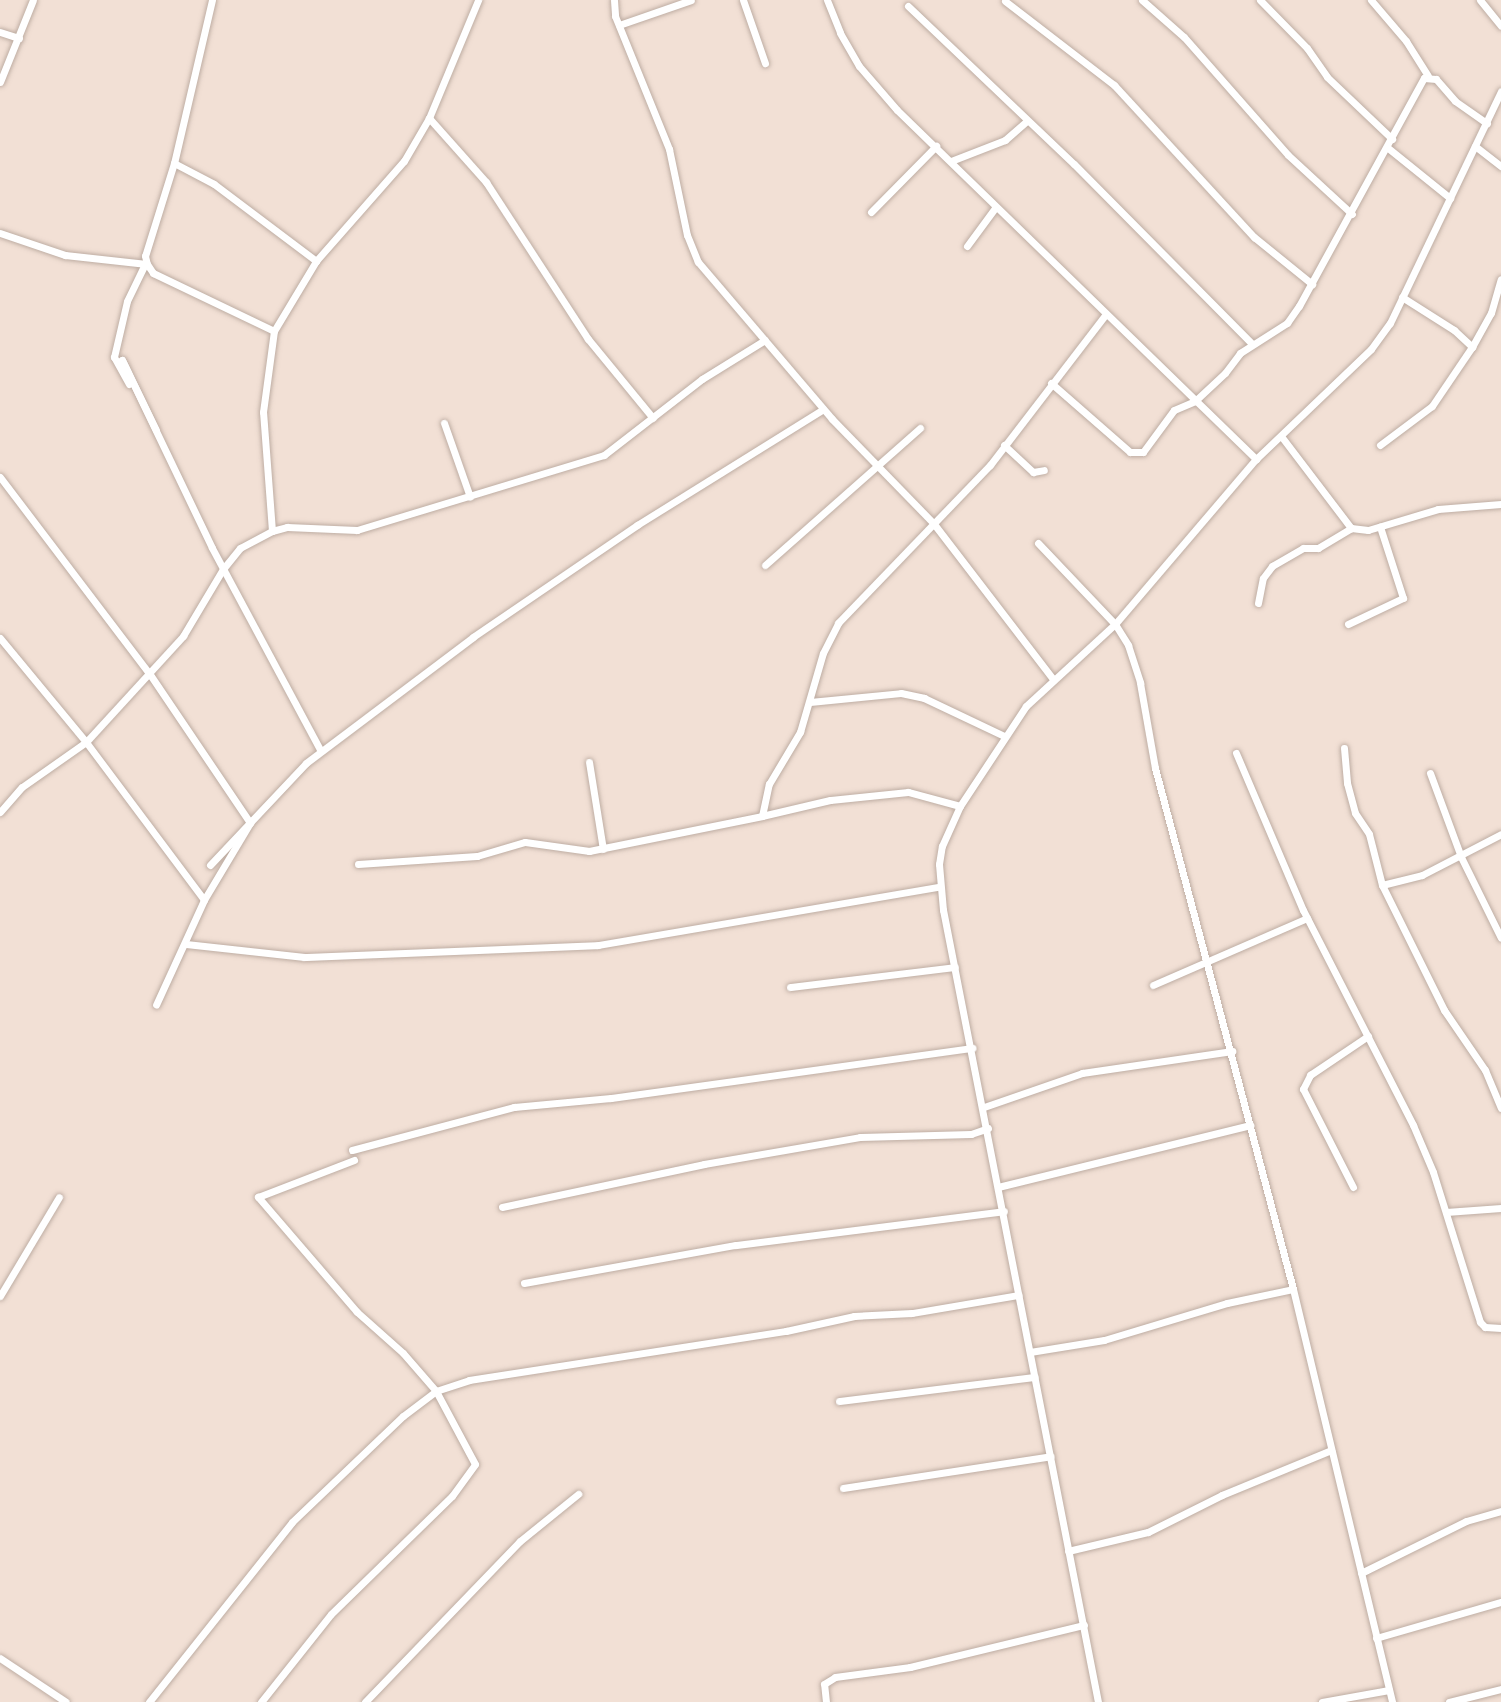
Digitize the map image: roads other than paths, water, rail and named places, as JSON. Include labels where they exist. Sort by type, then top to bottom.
[{"type":"street","points":[[0,82],[33,0]]},
{"type":"street","points":[[212,0],[174,163],[145,256],[146,264],[153,273],[274,331]]},
{"type":"street","points":[[272,531],[263,412],[274,331],[316,261],[404,161],[429,118],[477,0]]},
{"type":"street","points":[[614,0],[619,25],[669,150],[687,235],[698,262],[823,409],[934,525],[1052,678]]},
{"type":"street","points":[[619,25],[691,0]]},
{"type":"street","points":[[743,0],[765,63]]},
{"type":"street","points":[[827,0],[840,33],[859,66],[994,208],[1256,459]]},
{"type":"street","points":[[1142,0],[1184,37],[1288,155],[1352,214]]},
{"type":"street","points":[[1260,0],[1307,48],[1327,77],[1392,139]]},
{"type":"street","points":[[1371,0],[1406,41],[1428,76],[1487,123]]},
{"type":"street","points":[[1480,0],[1501,26]]},
{"type":"street","points":[[1005,1],[1114,86],[1254,237],[1312,284]]},
{"type":"street","points":[[908,6],[1252,344]]},
{"type":"street","points":[[0,32],[19,38]]},
{"type":"street","points":[[1051,383],[1130,452],[1137,453],[1149,448],[1174,410],[1195,401],[1252,344],[1287,323],[1352,214],[1428,76]]},
{"type":"street","points":[[1098,1702],[1052,1456],[1018,1295],[973,1048],[939,887],[942,846],[960,806],[1004,736],[1052,678],[1115,624],[1256,459],[1371,350],[1402,297],[1501,91]]},
{"type":"street","points":[[429,118],[486,182],[588,339],[653,418]]},
{"type":"street","points":[[951,161],[1005,140],[1027,121]]},
{"type":"street","points":[[871,212],[936,146]]},
{"type":"street","points":[[1476,146],[1501,166]]},
{"type":"street","points":[[1388,148],[1450,198]]},
{"type":"street","points":[[174,163],[214,184],[316,261]]},
{"type":"street","points":[[967,246],[994,208]]},
{"type":"street","points":[[0,233],[65,255],[146,264]]},
{"type":"street","points":[[123,360],[144,411],[114,357],[127,302],[146,264]]},
{"type":"street","points":[[1380,445],[1432,406],[1487,321],[1501,279]]},
{"type":"street","points":[[1402,297],[1472,347]]},
{"type":"street","points":[[762,816],[769,784],[800,732],[822,653],[838,623],[934,525],[1004,445],[1105,315]]},
{"type":"street","points":[[0,812],[22,787],[86,742],[183,636],[223,569],[240,548],[272,531],[287,528],[357,530],[604,455],[702,379],[765,340]]},
{"type":"street","points":[[123,360],[156,430]]},
{"type":"street","points":[[123,360],[223,569],[321,752]]},
{"type":"street","points":[[210,865],[321,752],[473,637],[637,525],[823,409]]},
{"type":"street","points":[[444,423],[470,497]]},
{"type":"street","points":[[765,565],[920,428]]},
{"type":"street","points":[[1281,436],[1351,528]]},
{"type":"street","points":[[1004,445],[1033,472],[1044,470]]},
{"type":"street","points":[[0,477],[149,673],[250,823],[204,900],[186,944],[156,1005]]},
{"type":"street","points":[[1258,603],[1263,578],[1272,566],[1303,548],[1318,548],[1351,528],[1380,527],[1438,509],[1501,504]]},
{"type":"street","points":[[1348,624],[1403,598],[1380,527]]},
{"type":"street","points":[[1038,543],[1115,624],[1128,645],[1140,683],[1155,768],[1232,1051],[1293,1289],[1392,1702]]},
{"type":"street","points":[[0,638],[86,742],[204,900]]},
{"type":"street","points":[[810,702],[901,693],[924,698],[1004,736]]},
{"type":"street","points":[[1344,748],[1355,813],[1369,834],[1382,885],[1444,1010],[1485,1070],[1501,1108]]},
{"type":"street","points":[[1236,753],[1307,918],[1368,1036],[1433,1172],[1480,1323],[1485,1327],[1501,1328]]},
{"type":"street","points":[[589,762],[603,849]]},
{"type":"street","points":[[1430,773],[1461,857],[1501,938]]},
{"type":"street","points":[[358,864],[477,856],[525,842],[582,851],[603,849],[830,800],[909,792],[960,806]]},
{"type":"street","points":[[1382,885],[1422,875],[1461,857],[1501,834]]},
{"type":"street","points":[[186,944],[304,957],[598,945],[939,887]]},
{"type":"street","points":[[1153,986],[1307,918]]},
{"type":"street","points":[[790,987],[955,967]]},
{"type":"street","points":[[1353,1187],[1303,1089],[1310,1075],[1368,1036]]},
{"type":"street","points":[[352,1150],[514,1107],[611,1098],[973,1048]]},
{"type":"street","points":[[984,1107],[1082,1073],[1232,1051]]},
{"type":"street","points":[[998,1187],[1250,1125]]},
{"type":"street","points":[[502,1207],[704,1164],[860,1137],[971,1134],[988,1128]]},
{"type":"street","points":[[261,1702],[331,1614],[452,1496],[475,1464],[436,1391],[402,1353],[357,1312],[258,1197],[354,1160]]},
{"type":"street","points":[[0,1296],[59,1197]]},
{"type":"street","points":[[1446,1212],[1501,1208]]},
{"type":"street","points":[[524,1283],[736,1245],[1004,1211]]},
{"type":"street","points":[[1029,1352],[1104,1340],[1227,1303],[1293,1289]]},
{"type":"street","points":[[149,1702],[292,1522],[403,1416],[436,1391],[469,1380],[786,1331],[854,1316],[912,1313],[1018,1295]]},
{"type":"street","points":[[839,1401],[1035,1377]]},
{"type":"street","points":[[1068,1551],[1148,1532],[1222,1495],[1331,1450]]},
{"type":"street","points":[[843,1488],[1052,1456]]},
{"type":"street","points":[[365,1702],[520,1541],[578,1494]]},
{"type":"street","points":[[1361,1573],[1466,1521],[1501,1511]]},
{"type":"street","points":[[1376,1638],[1501,1602]]},
{"type":"street","points":[[826,1702],[824,1684],[836,1677],[910,1667],[1084,1625]]},
{"type":"street","points":[[0,1658],[66,1702]]},
{"type":"street","points":[[1449,1702],[1501,1689]]},
{"type":"street","points":[[1323,1702],[1389,1690]]}]
